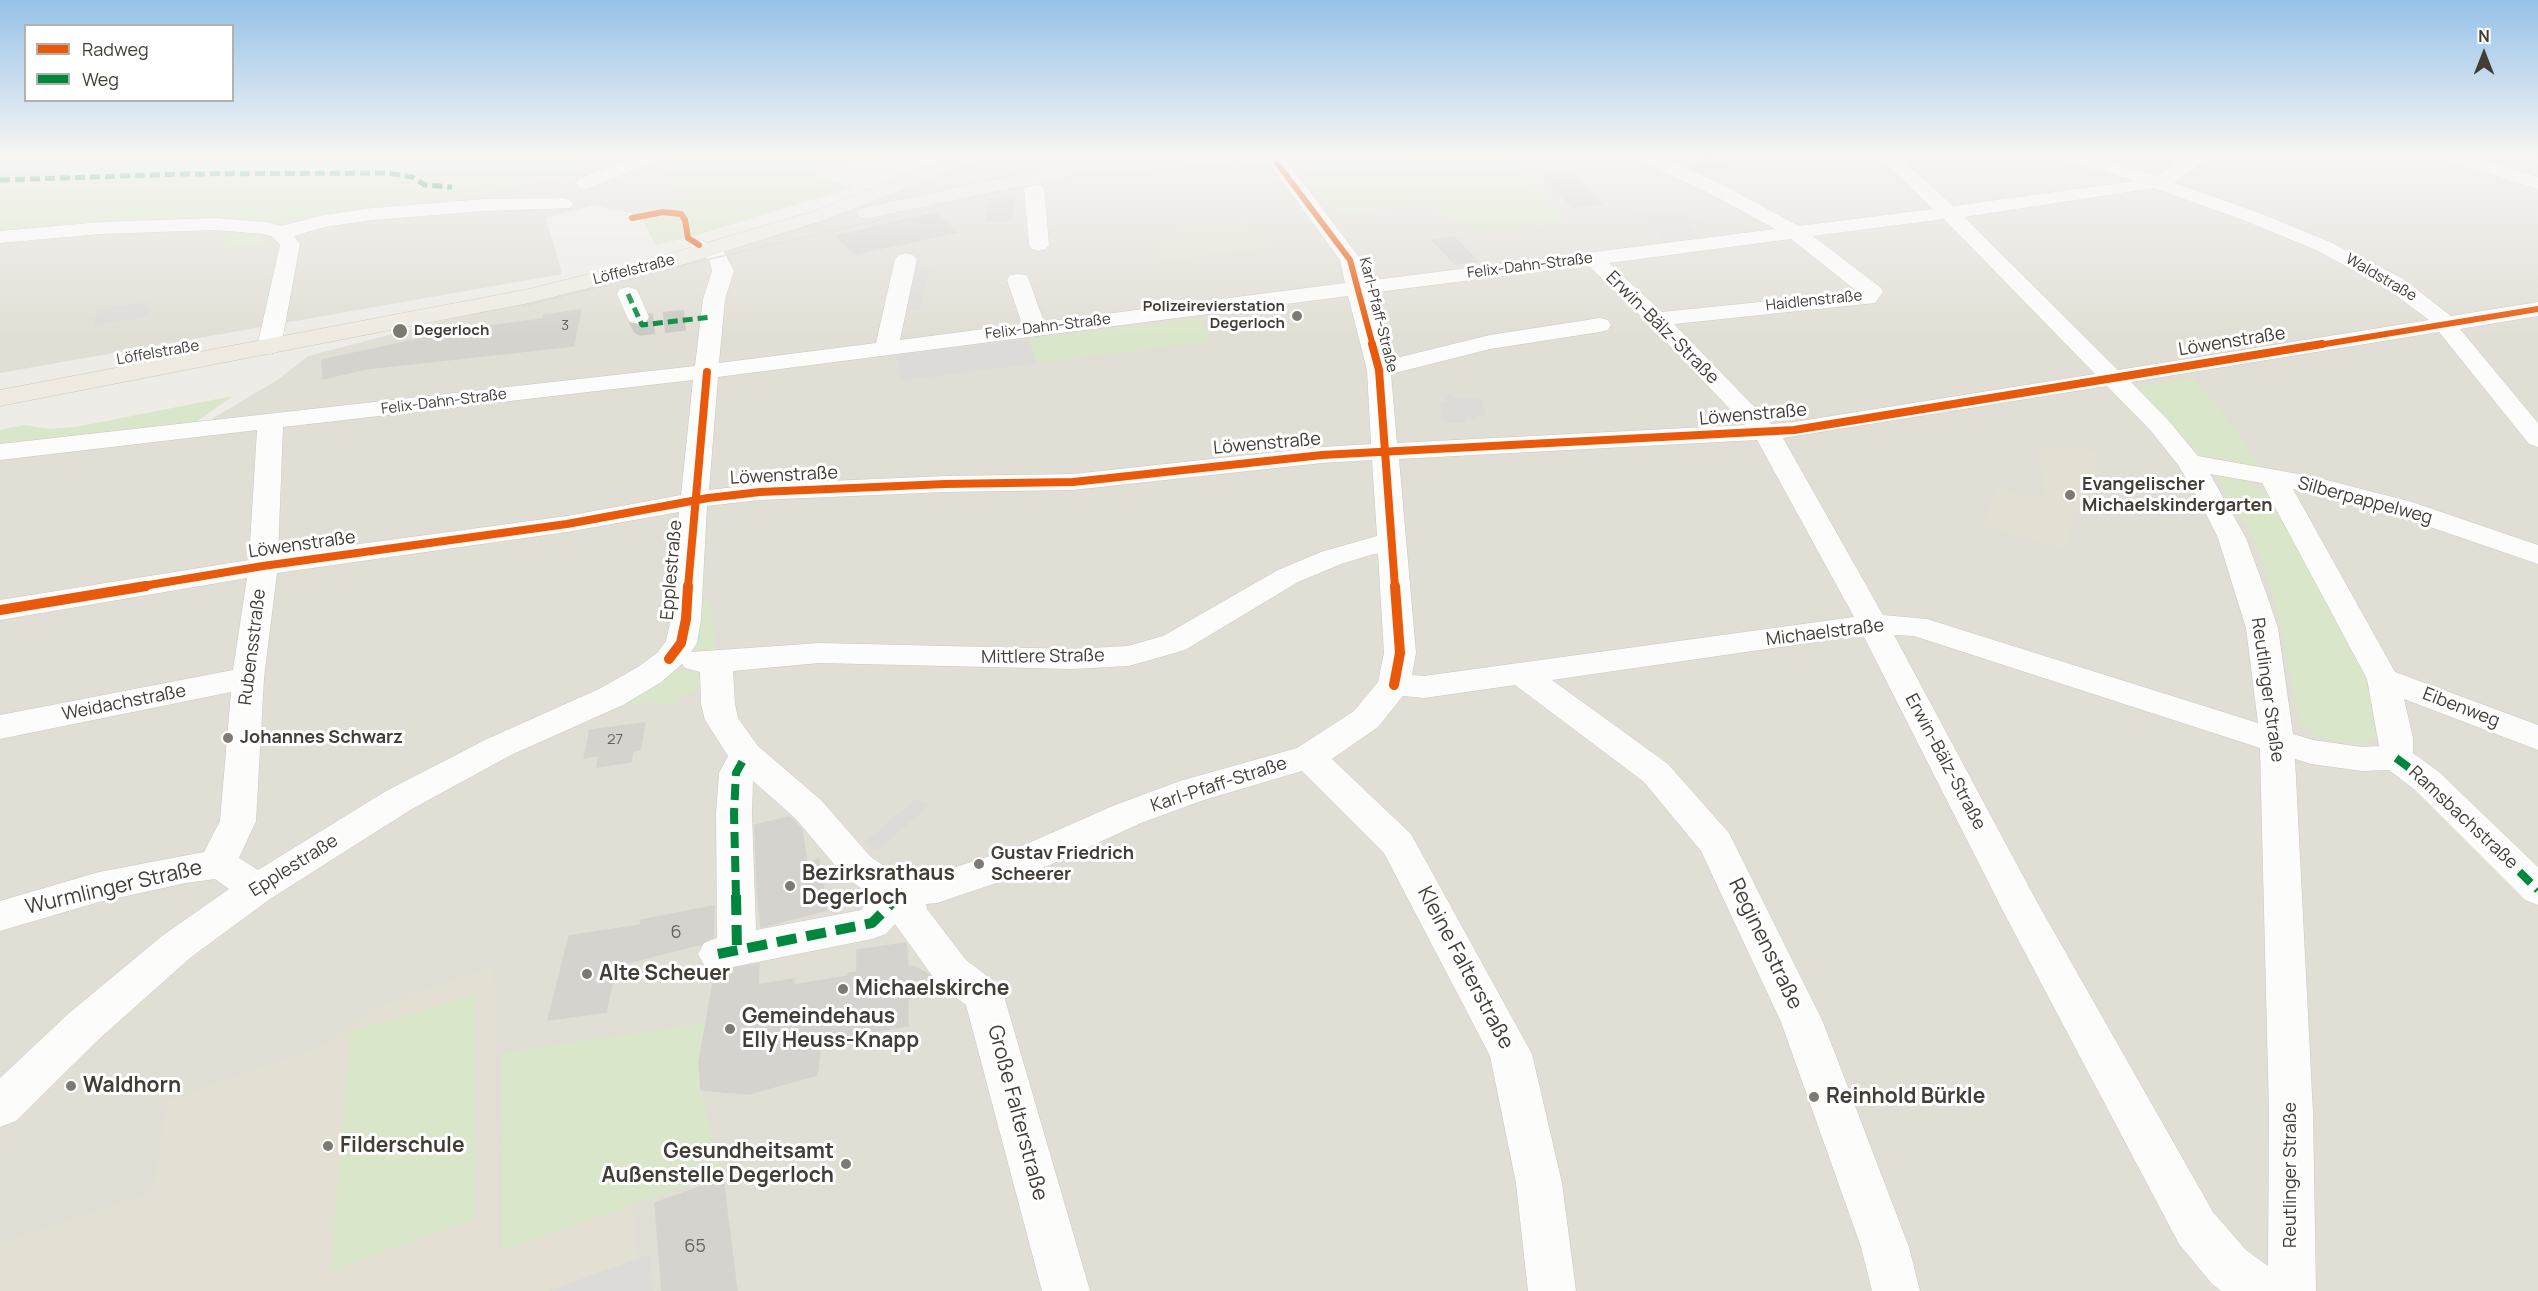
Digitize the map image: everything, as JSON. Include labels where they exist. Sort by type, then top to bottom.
[{"type":"main road","name":"Löffelstraße","points":[[0,382],[270,340],[529,296],[704,247],[802,216]]},
{"type":"main road","points":[[778,224],[815,216]]},
{"type":"main road","name":"Löffelstraße","points":[[778,224],[817,216]]},
{"type":"main road","name":"Löffelstraße","points":[[0,398],[270,340]]},
{"type":"street","points":[[280,233],[324,221],[357,216]]},
{"type":"street","points":[[1036,216],[1039,245]]},
{"type":"street","name":"Karl-Pfaff-Straße","points":[[904,891],[937,888],[1037,855],[1128,814],[1193,790],[1309,757],[1366,719],[1394,685],[1400,653],[1378,370],[1359,288],[1350,260],[1317,216]]},
{"type":"street","points":[[1766,216],[1795,232]]},
{"type":"street","name":"Felix-Dahn-Straße","points":[[0,452],[706,372],[1923,216]]},
{"type":"street","name":"Reutlinger Straße","points":[[1952,216],[2113,377],[2160,426],[2189,462],[2213,500],[2232,538],[2254,602],[2262,628],[2277,742],[2291,1113],[2292,1291]]},
{"type":"street","name":"Waldstraße","points":[[2251,216],[2355,262],[2394,283],[2424,303],[2528,417],[2538,439]]},
{"type":"street","points":[[0,237],[120,227],[215,224],[266,228],[280,233],[290,244],[270,340]]},
{"type":"street","name":"Haidlenstraße","points":[[1657,320],[1771,306],[1867,298],[1872,292],[1864,283],[1795,232]]},
{"type":"street","name":"Epplestraße","points":[[0,1107],[83,1027],[176,947],[257,889],[399,800],[499,747],[611,697],[649,675],[669,659],[681,644],[686,619],[694,500],[711,317],[723,271],[718,257],[704,247]]},
{"type":"street","name":"Erwin-Bälz-Straße","points":[[1592,258],[1657,320],[1765,433],[1873,624],[2024,913],[2196,1228],[2229,1267],[2261,1291]]},
{"type":"street","points":[[887,348],[906,259]]},
{"type":"street","points":[[1017,279],[1035,329]]},
{"type":"street","points":[[628,294],[638,317]]},
{"type":"street","name":"Löwenstraße","points":[[0,610],[263,566],[567,524],[694,500],[759,492],[1074,482],[1247,462],[1386,450],[1765,433],[2538,309]]},
{"type":"street","points":[[686,320],[711,317]]},
{"type":"street","points":[[1378,370],[1490,342],[1600,325]]},
{"type":"street","name":"Rubensstraße","points":[[215,865],[226,848],[238,821],[248,678],[263,566],[270,423]]},
{"type":"street","name":"Silberpappelweg","points":[[2189,462],[2315,485],[2402,508],[2538,555]]},
{"type":"street","points":[[2273,478],[2383,679],[2396,738],[2396,758]]},
{"type":"street","name":"Mittlere Straße","points":[[669,659],[716,662],[819,653],[1037,659],[1129,656],[1174,643],[1288,576],[1331,558],[1372,545],[1392,545]]},
{"type":"street","name":"Michaelstraße","points":[[1394,685],[1424,687],[1873,624],[1916,626],[2277,742]]},
{"type":"street","points":[[716,662],[718,704],[722,720],[746,755],[808,809],[857,866],[884,886],[904,891]]},
{"type":"street","name":"Reginenstraße","points":[[1521,673],[1656,773],[1716,843],[1802,1022],[1885,1248],[1896,1291]]},
{"type":"street","name":"Weidachstraße","points":[[0,728],[248,678]]},
{"type":"street","name":"Eibenweg","points":[[2383,679],[2538,738]]},
{"type":"street","name":"Ramsbachstraße","points":[[2277,742],[2323,755],[2362,759],[2396,758],[2427,781],[2538,890]]},
{"type":"street","points":[[746,755],[736,773],[728,952],[872,923],[904,891]]},
{"type":"street","name":"Kleine Falterstraße","points":[[1309,757],[1398,844],[1511,1054],[1539,1183],[1552,1291]]},
{"type":"street","name":"Wurmlinger Straße","points":[[0,916],[99,887],[215,865],[229,869],[257,889]]},
{"type":"street","name":"Große Falterstraße","points":[[904,891],[909,914],[952,972],[984,996],[1061,1289]]},
{"type":"shaded area","points":[[319,216],[552,216],[546,218],[562,274],[0,373],[0,235],[214,220],[280,223]]},
{"type":"shaded area","points":[[818,216],[2538,216],[2538,1291],[0,1291],[0,457],[200,426],[279,379],[308,356],[677,260]]},
{"type":"shaded area","points":[[1636,216],[1688,216],[1699,224],[1687,226],[1700,237],[1666,242]]},
{"type":"shaded area","points":[[1247,221],[1253,231],[1262,230],[1273,247],[1164,260],[1154,241],[1178,238],[1175,230]]},
{"type":"shaded area","points":[[930,267],[919,310],[905,310],[916,268]]},
{"type":"shaded area","points":[[147,302],[149,316],[93,325],[98,309]]},
{"type":"shaded area","points":[[1029,339],[1036,363],[901,381],[897,355]]},
{"type":"shaded area","points":[[1444,394],[1452,394],[1453,398],[1480,397],[1486,415],[1475,415],[1476,419],[1466,419],[1466,423],[1444,423],[1440,402],[1446,402]]},
{"type":"shaded area","name":"Evangelischer Michaelskindergarten","points":[[2038,445],[2096,451],[2094,510],[2076,506],[2066,550],[1984,525],[1996,488],[2046,500]]},
{"type":"shaded area","points":[[916,799],[929,805],[877,851],[865,842]]},
{"type":"shaded area","name":"Filderschule","points":[[494,966],[498,1253],[633,1205],[637,1258],[548,1291],[0,1291],[0,1243],[153,1192],[167,1101],[329,1043],[371,1009]]},
{"type":"shaded area","points":[[650,1255],[653,1291],[549,1291],[646,1256]]},
{"type":"green space","points":[[0,216],[319,216],[280,223],[214,220],[0,235]]},
{"type":"green space","points":[[637,216],[759,216],[655,245],[643,220]]},
{"type":"green space","points":[[1447,216],[1560,216],[1564,221],[1525,227],[1473,229]]},
{"type":"green space","points":[[229,230],[258,235],[267,243],[220,249]]},
{"type":"green space","points":[[1201,318],[1212,341],[1036,363],[1029,339]]},
{"type":"green space","points":[[2194,378],[2233,426],[2260,468],[2202,455],[2134,387]]},
{"type":"green space","points":[[233,396],[196,422],[0,445],[0,430],[24,425],[49,429],[76,427]]},
{"type":"green space","points":[[2216,476],[2230,476],[2247,481],[2276,500],[2363,664],[2378,736],[2365,744],[2337,742],[2315,735],[2300,723],[2274,598],[2252,535]]},
{"type":"green space","points":[[709,599],[716,647],[714,651],[694,652],[692,649],[700,626],[702,601]]},
{"type":"green space","points":[[685,670],[702,673],[700,683],[695,691],[678,698],[677,702],[653,705],[654,701],[621,706],[619,712],[608,714],[604,709],[665,676]]},
{"type":"green space","points":[[475,994],[475,1219],[331,1270],[350,1032]]},
{"type":"green space","points":[[706,1023],[699,1062],[701,1090],[722,1174],[502,1250],[502,1053]]},
{"type":"building","points":[[921,216],[939,216],[958,232],[854,254],[837,236]]},
{"type":"building","points":[[987,216],[1012,216],[1011,220],[986,221]]},
{"type":"building","points":[[1454,237],[1477,261],[1455,264],[1432,240]]},
{"type":"building","points":[[581,310],[573,346],[365,369],[323,379],[322,360],[466,329],[543,319],[544,315]]},
{"type":"building","points":[[645,723],[640,750],[633,751],[631,762],[597,767],[599,755],[584,758],[590,730]]},
{"type":"building","name":"Bezirksrathaus Degerloch","points":[[790,817],[802,830],[807,863],[819,859],[827,910],[761,927],[755,825]]},
{"type":"building","points":[[714,906],[713,937],[701,944],[616,966],[606,1012],[548,1020],[569,936],[641,925],[641,920]]},
{"type":"building","points":[[906,943],[908,967],[913,966],[931,978],[924,988],[908,1000],[908,1026],[821,1040],[817,1075],[748,1094],[701,1090],[699,1062],[715,971],[759,964],[758,985],[794,979],[794,985],[848,976],[848,973],[857,972],[857,950]]},
{"type":"building","points":[[723,1179],[737,1291],[662,1291],[655,1203]]},
{"type":"tunnel","points":[[638,317],[642,325],[686,320]]},
{"type":"tram line","points":[[523,306],[718,257],[896,216]]},
{"type":"marked path","points":[[628,294],[642,325],[711,317]]},
{"type":"marked path","points":[[737,950],[734,813],[736,773],[746,755]]},
{"type":"marked path","points":[[2396,758],[2427,781],[2538,890]]},
{"type":"marked path","points":[[718,954],[872,923],[904,891]]},
{"type":"cycle path","points":[[632,218],[641,216]]},
{"type":"cycle path","points":[[682,216],[688,238],[699,245]]},
{"type":"cycle path","points":[[1317,216],[1350,260],[1379,370],[1400,653],[1394,685]]},
{"type":"cycle path","points":[[0,610],[263,566],[567,524],[708,498],[760,492],[945,484],[1073,482],[1322,455],[1794,430],[2538,309]]},
{"type":"cycle path","points":[[669,659],[681,643],[686,619],[694,500],[707,372]]},
{"type":"place","name":"Polizeirevierstation Degerloch","points":[[1297,316]]},
{"type":"place","name":"Degerloch","points":[[400,331]]},
{"type":"place","name":"Evangelischer Michaelskindergarten","points":[[2070,495]]},
{"type":"place","name":"Johannes Schwarz","points":[[228,738]]},
{"type":"place","name":"Gustav Friedrich Scheerer","points":[[979,864]]},
{"type":"place","name":"Bezirksrathaus Degerloch","points":[[790,886]]},
{"type":"place","name":"Alte Scheuer","points":[[587,974]]},
{"type":"place","name":"Michaelskirche","points":[[843,989]]},
{"type":"place","name":"Gemeindehaus Elly Heuss-Knapp","points":[[730,1029]]},
{"type":"place","name":"Waldhorn","points":[[71,1086]]},
{"type":"place","name":"Reinhold Bürkle","points":[[1814,1097]]},
{"type":"place","name":"Filderschule","points":[[328,1146]]},
{"type":"place","name":"Gesundheitsamt Außenstelle Degerloch","points":[[846,1164]]}]
